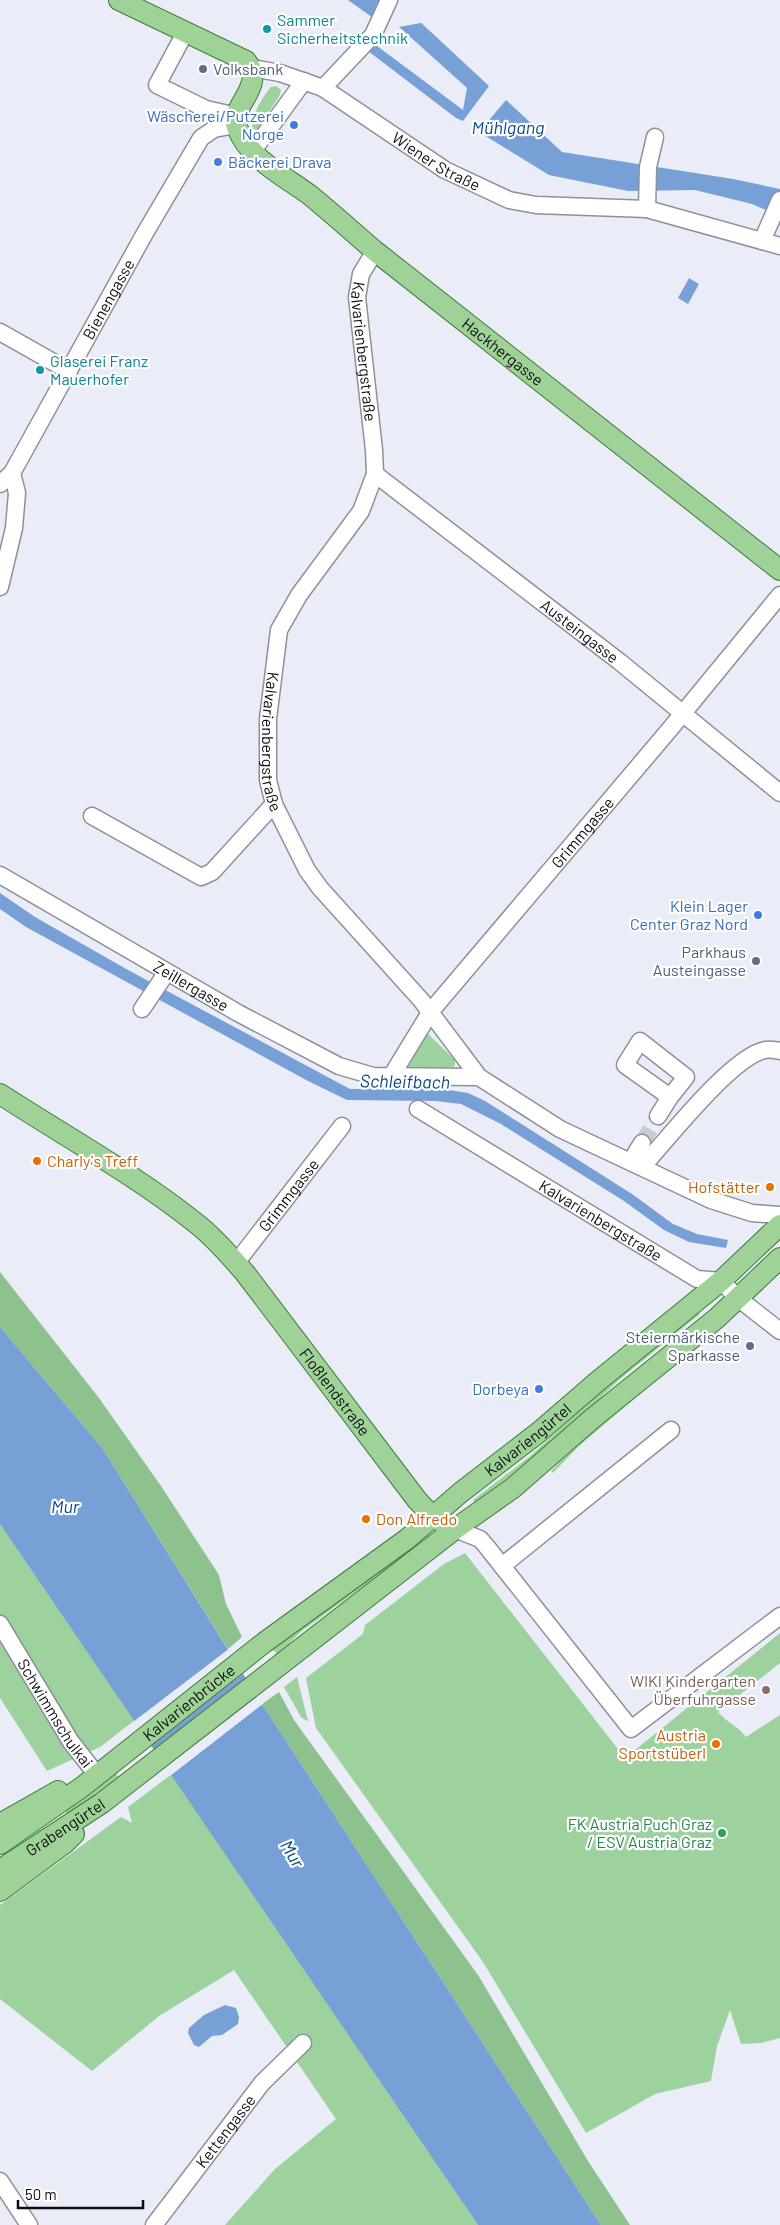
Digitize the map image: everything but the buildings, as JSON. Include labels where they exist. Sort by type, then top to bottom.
[{"type":"main road","name":"Wiener Straße","points":[[120,0],[238,56],[252,68]]},
{"type":"main road","points":[[236,121],[253,80],[252,68]]},
{"type":"main road","name":"Hackhergasse","points":[[236,121],[242,139],[252,152],[312,197],[375,251],[780,570]]},
{"type":"main road","name":"Floßlendstraße","points":[[0,1094],[160,1196],[199,1225],[236,1263],[417,1500],[433,1517],[455,1530]]},
{"type":"main road","name":"Kalvariengürtel","points":[[265,1642],[407,1539],[460,1493],[539,1432],[598,1381],[722,1281],[780,1225]]},
{"type":"main road","name":"Kalvariengürtel","points":[[282,1664],[455,1530],[513,1488],[593,1418],[739,1299],[780,1258]]},
{"type":"main road","name":"Kalvarienbrücke","points":[[97,1775],[265,1642]]},
{"type":"main road","name":"Kalvarienbrücke","points":[[128,1783],[282,1664]]},
{"type":"main road","points":[[0,1824],[58,1790],[97,1775]]},
{"type":"main road","name":"Grabengürtel","points":[[0,1844],[97,1775]]},
{"type":"main road","name":"Grabengürtel","points":[[0,1870],[102,1803],[128,1783]]},
{"type":"main road","points":[[0,1891],[65,1843],[102,1803]]},
{"type":"street","points":[[323,88],[366,43],[380,22],[389,0]]},
{"type":"street","points":[[186,31],[157,85],[206,109],[236,121]]},
{"type":"street","name":"Wiener Straße","points":[[252,68],[280,73],[323,88],[445,170],[509,200],[536,205],[647,209],[780,246]]},
{"type":"street","points":[[252,152],[304,81]]},
{"type":"street","name":"Bienengasse","points":[[0,587],[14,528],[16,493],[6,479],[201,138],[214,128],[236,121]]},
{"type":"street","points":[[647,209],[648,167],[655,138]]},
{"type":"street","points":[[762,241],[780,200]]},
{"type":"street","name":"Kalvarienbergstraße","points":[[375,251],[361,274],[357,297],[375,474],[361,510],[299,595],[279,630],[268,719],[268,780],[274,804],[307,870],[320,888],[431,1011],[479,1077],[560,1129],[711,1200],[752,1213],[780,1215]]},
{"type":"street","points":[[0,332],[69,371]]},
{"type":"street","name":"Austeingasse","points":[[375,474],[620,662],[780,793]]},
{"type":"street","name":"Grimmgasse","points":[[392,1075],[431,1011],[683,714],[780,595]]},
{"type":"street","points":[[92,816],[200,877],[212,872],[274,804]]},
{"type":"street","name":"Zeillergasse","points":[[0,875],[155,990],[238,1014],[339,1066],[373,1076],[392,1075]]},
{"type":"street","points":[[637,1164],[725,1075],[748,1058],[765,1050],[780,1051]]},
{"type":"street","points":[[392,1075],[446,1078],[479,1077]]},
{"type":"street","points":[[658,1116],[670,1096]]},
{"type":"street","name":"Kalvarienbergstraße","points":[[418,1108],[696,1279],[722,1281]]},
{"type":"street","name":"Grimmgasse","points":[[236,1263],[342,1126]]},
{"type":"street","points":[[637,1164],[642,1143]]},
{"type":"street","points":[[722,1281],[739,1299],[780,1331]]},
{"type":"street","points":[[502,1566],[671,1430]]},
{"type":"street","name":"Floßlendstraße","points":[[455,1530],[480,1539],[631,1729],[780,1616]]},
{"type":"street","name":"Schwimmschulkai","points":[[0,1624],[71,1742],[97,1775]]},
{"type":"street","name":"Kettengasse","points":[[154,2225],[262,2084],[303,2043]]},
{"type":"street","points":[[0,2181],[29,2225]]},
{"type":"green space","points":[[276,86],[281,90],[280,95],[257,130],[252,129],[255,112],[271,87]]},
{"type":"green space","points":[[427,1033],[455,1060],[453,1067],[411,1068],[404,1064]]},
{"type":"green space","points":[[0,1272],[99,1398],[161,1486],[219,1575],[226,1604],[242,1637],[228,1649],[103,1449],[0,1327]]},
{"type":"green space","points":[[696,1310],[700,1314],[619,1380],[531,1461],[475,1502],[473,1500],[529,1457],[608,1385]]},
{"type":"green space","points":[[661,1376],[579,1446],[553,1473],[551,1471],[578,1444]]},
{"type":"green space","points":[[0,1524],[135,1720],[100,1747],[47,1771],[0,1698]]},
{"type":"green space","points":[[407,1550],[409,1553],[303,1630],[275,1657],[276,1652],[270,1649]]},
{"type":"green space","points":[[465,1553],[625,1758],[780,1633],[780,1663],[718,1712],[746,1737],[780,1715],[780,2038],[761,2043],[741,2044],[730,2010],[717,2046],[711,2081],[655,2094],[586,2133],[483,1962],[316,1728],[306,1678],[363,1634],[365,1625],[444,1564]]},
{"type":"green space","points":[[297,1677],[308,1721],[301,1717],[284,1687]]},
{"type":"green space","points":[[279,1692],[294,1720],[478,1975],[588,2161],[630,2225],[601,2225],[262,1704]]},
{"type":"green space","points":[[117,1770],[117,1776],[123,1776],[66,1815],[66,1811]]},
{"type":"green space","points":[[172,1774],[478,2225],[225,2225],[275,2169],[336,2119],[234,1970],[159,2016],[92,2071],[0,1999],[0,1905],[121,1817],[132,1823],[128,1807]]},
{"type":"water","name":"Mühlgang","points":[[348,0],[380,0],[417,19],[489,86],[463,121],[456,118],[368,51],[373,43],[463,110],[467,88],[397,25],[376,20]]},
{"type":"water","name":"Mühlgang","points":[[506,100],[562,152],[733,179],[780,189],[780,216],[752,204],[695,190],[628,191],[549,175],[479,132]]},
{"type":"water","points":[[689,278],[699,284],[688,304],[678,298]]},
{"type":"water","points":[[0,893],[35,917],[128,970],[350,1089],[436,1088],[468,1093],[485,1101],[632,1194],[673,1224],[697,1234],[728,1240],[726,1248],[689,1242],[664,1230],[624,1201],[501,1124],[461,1104],[436,1101],[347,1100],[308,1081],[26,927],[0,909]]},
{"type":"water","name":"Mur","points":[[0,1327],[103,1449],[262,1704],[601,2225],[478,2225],[0,1524]]},
{"type":"water","points":[[225,2005],[236,2008],[239,2017],[238,2024],[222,2035],[212,2036],[199,2047],[194,2045],[188,2033],[189,2028],[204,2015]]},
{"type":"pier","points":[[386,0],[419,18],[421,23],[399,27],[381,22]]},
{"type":"pier","points":[[230,1648],[245,1672],[149,1745],[133,1722]]},
{"type":"pier","points":[[249,1678],[264,1703],[170,1776],[154,1752]]},
{"type":"tunnel","points":[[642,1143],[658,1116]]},
{"type":"place","name":"Sammer Sicherheitstechnik","points":[[267,29]]},
{"type":"place","name":"Volksbank","points":[[203,69]]},
{"type":"place","name":"Wäscherei/Putzerei Norge","points":[[294,125]]},
{"type":"place","name":"Bäckerei Drava","points":[[218,162]]},
{"type":"place","name":"Glaserei Franz Mauerhofer","points":[[40,370]]},
{"type":"place","name":"Klein Lager Center Graz Nord","points":[[758,915]]},
{"type":"place","name":"Parkhaus Austeingasse","points":[[756,961]]},
{"type":"place","name":"Charly´s Treff","points":[[37,1161]]},
{"type":"place","name":"Hofstätter","points":[[770,1187]]},
{"type":"place","name":"Steiermärkische Sparkasse","points":[[750,1346]]},
{"type":"place","name":"Dorbeya","points":[[539,1389]]},
{"type":"place","name":"Don Alfredo","points":[[366,1519]]},
{"type":"place","name":"WIKI Kindergarten Überfuhrgasse","points":[[766,1690]]},
{"type":"place","name":"Austria Sportstüberl","points":[[716,1744]]},
{"type":"place","name":"FK Austria Puch Graz / ESV Austria Graz","points":[[722,1833]]},
{"type":"water label","name":"Schleifbach","points":[[405,1082]]}]
